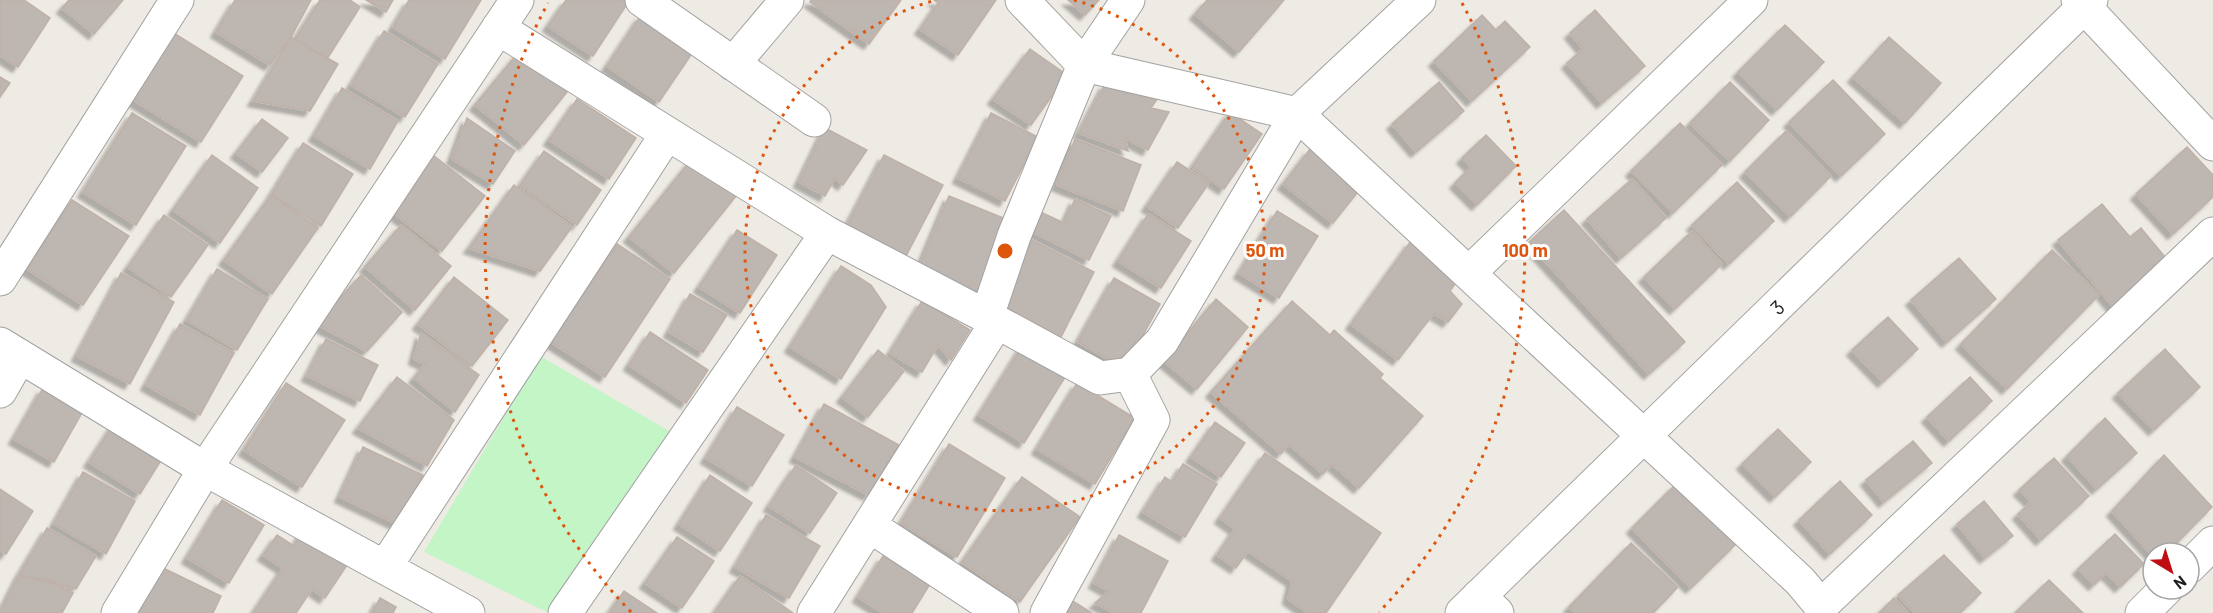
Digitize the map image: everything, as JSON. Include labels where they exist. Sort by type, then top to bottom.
[{"type":"street","points":[[0,279],[177,0]]},
{"type":"street","points":[[118,613],[205,469],[517,0]]},
{"type":"street","points":[[642,0],[814,120]]},
{"type":"street","points":[[733,64],[787,0]]},
{"type":"street","points":[[1022,0],[1084,65],[1297,114],[1645,435],[1800,582],[1821,609],[2213,234]]},
{"type":"street","points":[[814,613],[870,526],[992,319],[1014,236],[1084,65],[1128,0]]},
{"type":"street","points":[[498,28],[827,233],[1100,378],[1130,374],[1162,341],[1297,114],[1419,0]]},
{"type":"street","points":[[1469,273],[1751,0]]},
{"type":"street","points":[[2085,2],[2213,144]]},
{"type":"street","name":"3","points":[[1480,608],[1645,435],[2085,2]]},
{"type":"street","points":[[385,567],[667,134]]},
{"type":"street","points":[[566,613],[827,233]]},
{"type":"street","points":[[0,391],[10,350],[205,469],[468,613]]},
{"type":"street","points":[[1047,613],[1153,420],[1130,374]]},
{"type":"street","points":[[870,526],[1002,613]]},
{"type":"street","points":[[2201,555],[2213,543]]},
{"type":"street","points":[[2142,613],[2154,601]]},
{"type":"green space","points":[[540,356],[671,432],[549,613],[424,552]]},
{"type":"building","points":[[0,0],[24,0],[50,18],[18,67],[0,55]]},
{"type":"building","points":[[69,0],[123,0],[94,34],[62,8]]},
{"type":"building","points":[[235,0],[311,0],[291,37],[270,65],[216,32]]},
{"type":"building","points":[[320,0],[350,0],[360,7],[327,59],[295,39]]},
{"type":"building","points":[[366,0],[393,0],[386,12]]},
{"type":"building","points":[[409,0],[481,0],[445,59],[393,27]]},
{"type":"building","points":[[566,0],[629,1],[593,56],[548,26]]},
{"type":"building","points":[[811,0],[901,0],[869,44],[810,2]]},
{"type":"building","points":[[811,0],[901,0],[869,44],[810,2]]},
{"type":"building","points":[[934,0],[996,0],[958,55],[920,29],[938,3]]},
{"type":"building","points":[[1068,0],[1099,0],[1085,15]]},
{"type":"building","points":[[1207,0],[1284,0],[1239,52],[1195,14]]},
{"type":"building","points":[[1595,10],[1645,66],[1602,103],[1567,63],[1583,49],[1570,33]]},
{"type":"building","points":[[641,15],[693,52],[659,102],[607,66]]},
{"type":"building","points":[[1482,15],[1496,30],[1505,21],[1530,47],[1472,101],[1434,61]]},
{"type":"building","points":[[1785,25],[1824,62],[1777,110],[1738,72]]},
{"type":"building","points":[[167,29],[243,76],[201,142],[125,95]]},
{"type":"building","points":[[384,31],[438,64],[405,117],[351,85]]},
{"type":"building","points":[[291,37],[338,64],[310,111],[253,101]]},
{"type":"building","points":[[1889,37],[1941,83],[1905,123],[1853,77]]},
{"type":"building","points":[[1030,49],[1067,75],[1031,125],[993,99]]},
{"type":"building","points":[[518,53],[567,92],[524,145],[475,105]]},
{"type":"building","points":[[0,77],[10,83],[0,97]]},
{"type":"building","points":[[1833,80],[1885,134],[1841,176],[1789,122]]},
{"type":"building","points":[[1439,82],[1464,111],[1416,152],[1392,124]]},
{"type":"building","points":[[1730,82],[1769,120],[1730,161],[1690,123]]},
{"type":"building","points":[[1142,83],[1161,93],[1151,108],[1169,112],[1148,150],[1125,138],[1128,151],[1079,133],[1105,84],[1133,95]]},
{"type":"building","points":[[342,88],[398,121],[370,169],[314,136]]},
{"type":"building","points":[[577,99],[636,138],[609,179],[549,140]]},
{"type":"building","points":[[1230,112],[1262,134],[1224,189],[1192,167]]},
{"type":"building","points":[[132,113],[186,146],[136,225],[83,192]]},
{"type":"building","points":[[991,113],[1038,137],[1005,201],[958,178]]},
{"type":"building","points":[[467,118],[515,151],[493,184],[452,159]]},
{"type":"building","points":[[262,119],[288,138],[262,172],[236,153]]},
{"type":"building","points":[[1680,123],[1722,165],[1673,213],[1631,171]]},
{"type":"building","points":[[825,128],[867,150],[843,185],[835,178],[825,196],[799,182]]},
{"type":"building","points":[[1786,131],[1831,176],[1790,217],[1745,172]]},
{"type":"building","points":[[1486,135],[1516,166],[1477,205],[1455,183],[1471,167],[1462,158]]},
{"type":"building","points":[[1075,139],[1141,165],[1123,211],[1057,185]]},
{"type":"building","points":[[303,143],[353,174],[321,226],[271,195]]},
{"type":"building","points":[[2187,147],[2213,175],[2213,197],[2173,234],[2136,194]]},
{"type":"building","points":[[1310,149],[1360,189],[1333,223],[1283,184]]},
{"type":"building","points":[[544,151],[601,190],[577,225],[520,185]]},
{"type":"building","points":[[212,155],[258,188],[220,243],[173,210]]},
{"type":"building","points":[[433,155],[485,196],[442,251],[390,210]]},
{"type":"building","points":[[884,155],[943,185],[905,258],[846,228]]},
{"type":"building","points":[[691,160],[736,196],[674,273],[629,237]]},
{"type":"building","points":[[1177,162],[1209,183],[1178,228],[1147,206]]},
{"type":"building","points":[[1632,179],[1666,218],[1621,258],[1587,219]]},
{"type":"building","points":[[1737,182],[1774,221],[1729,264],[1692,225]]},
{"type":"building","points":[[514,185],[572,227],[540,271],[469,248]]},
{"type":"building","points":[[271,195],[318,228],[272,294],[224,260]]},
{"type":"building","points":[[949,196],[1013,222],[983,294],[919,268]]},
{"type":"building","points":[[1075,199],[1111,216],[1089,260],[1027,229],[1036,210],[1064,223]]},
{"type":"building","points":[[72,200],[129,236],[83,305],[27,269]]},
{"type":"building","points":[[2102,204],[2130,237],[2141,228],[2170,263],[2114,308],[2058,240]]},
{"type":"building","points":[[1564,210],[1685,342],[1649,374],[1528,243]]},
{"type":"building","points":[[1277,211],[1318,236],[1279,298],[1239,273]]},
{"type":"building","points":[[1148,214],[1191,241],[1161,288],[1118,261]]},
{"type":"building","points":[[164,215],[208,245],[171,297],[128,267]]},
{"type":"building","points":[[401,225],[451,266],[415,310],[365,267]]},
{"type":"building","points":[[737,230],[777,255],[740,313],[699,287]]},
{"type":"building","points":[[1692,231],[1722,264],[1675,309],[1644,277]]},
{"type":"building","points":[[1032,240],[1094,272],[1060,339],[997,307]]},
{"type":"building","points":[[1411,241],[1460,276],[1450,291],[1462,304],[1448,322],[1434,313],[1398,360],[1351,324]]},
{"type":"building","points":[[617,244],[670,279],[605,377],[551,342]]},
{"type":"building","points":[[2052,250],[2099,295],[2007,389],[1961,344]]},
{"type":"building","points":[[1959,258],[1996,299],[1947,342],[1911,300]]},
{"type":"building","points":[[841,266],[871,285],[886,307],[841,379],[790,347]]},
{"type":"building","points":[[217,269],[268,299],[237,350],[187,320]]},
{"type":"building","points":[[121,273],[174,302],[130,384],[77,356]]},
{"type":"building","points":[[361,275],[402,312],[367,351],[316,324]]},
{"type":"building","points":[[454,277],[508,320],[472,366],[418,324]]},
{"type":"building","points":[[1114,278],[1160,304],[1125,368],[1078,342]]},
{"type":"building","points":[[690,294],[727,315],[703,352],[669,332]]},
{"type":"building","points":[[1216,299],[1248,327],[1197,389],[1164,361]]},
{"type":"building","points":[[922,301],[970,330],[951,360],[938,345],[922,372],[890,353]]},
{"type":"building","points":[[1292,301],[1330,335],[1334,330],[1383,374],[1380,378],[1423,416],[1359,488],[1332,464],[1323,474],[1289,444],[1281,454],[1211,392]]},
{"type":"building","points":[[1888,317],[1918,349],[1883,382],[1852,350]]},
{"type":"building","points":[[180,324],[234,353],[200,415],[146,385]]},
{"type":"building","points":[[650,332],[708,370],[686,403],[629,365]]},
{"type":"building","points":[[421,333],[479,375],[455,412],[414,378],[425,364],[414,359]]},
{"type":"building","points":[[326,339],[378,365],[360,401],[307,376]]},
{"type":"building","points":[[1022,346],[1067,374],[1024,443],[979,415]]},
{"type":"building","points":[[2165,349],[2200,387],[2154,430],[2118,393]]},
{"type":"building","points":[[878,350],[904,371],[868,417],[842,397]]},
{"type":"building","points":[[397,377],[454,420],[427,466],[358,428]]},
{"type":"building","points":[[1970,377],[1992,401],[1949,441],[1927,417]]},
{"type":"building","points":[[286,383],[345,420],[302,487],[244,450]]},
{"type":"building","points":[[1077,383],[1135,418],[1095,484],[1037,449]]},
{"type":"building","points":[[43,388],[83,411],[54,462],[14,439]]},
{"type":"building","points":[[824,404],[899,445],[869,495],[795,457]]},
{"type":"building","points":[[737,407],[784,435],[752,486],[706,458]]},
{"type":"building","points":[[2105,418],[2137,453],[2097,489],[2067,456]]},
{"type":"building","points":[[115,422],[165,454],[140,494],[89,462]]},
{"type":"building","points":[[1215,422],[1245,443],[1221,477],[1191,457]]},
{"type":"building","points":[[1778,429],[1811,462],[1775,497],[1742,464]]},
{"type":"building","points":[[1913,441],[1932,463],[1884,502],[1866,480]]},
{"type":"building","points":[[949,444],[1005,478],[957,557],[901,523]]},
{"type":"building","points":[[363,447],[423,475],[399,525],[340,497]]},
{"type":"building","points":[[1265,453],[1381,533],[1326,613],[1308,613],[1288,599],[1292,581],[1248,551],[1236,568],[1217,555],[1235,529],[1220,518]]},
{"type":"building","points":[[2164,455],[2212,507],[2179,541],[2141,541],[2141,543],[2112,511]]},
{"type":"building","points":[[2054,458],[2089,496],[2041,540],[2018,514],[2031,502],[2019,490]]},
{"type":"building","points":[[1183,464],[1217,484],[1185,537],[1143,512],[1165,477],[1172,482]]},
{"type":"building","points":[[796,465],[837,493],[810,533],[769,506]]},
{"type":"building","points":[[83,472],[135,501],[106,554],[54,524]]},
{"type":"building","points":[[710,475],[752,503],[720,551],[679,524]]},
{"type":"building","points":[[1022,477],[1080,517],[1020,602],[962,562]]},
{"type":"building","points":[[1840,481],[1872,515],[1830,554],[1799,520]]},
{"type":"building","points":[[1676,484],[1736,544],[1691,588],[1632,528]]},
{"type":"building","points":[[0,489],[33,511],[6,554],[0,550]]},
{"type":"building","points":[[222,500],[264,525],[229,583],[187,558]]},
{"type":"building","points":[[1984,501],[2013,536],[1985,558],[1957,524]]},
{"type":"building","points":[[766,515],[820,546],[789,598],[735,567]]},
{"type":"building","points":[[47,528],[96,556],[76,589],[19,575]]},
{"type":"building","points":[[302,532],[349,562],[325,598],[312,589],[296,613],[253,613],[283,568],[263,555],[277,535],[294,546]]},
{"type":"building","points":[[2115,534],[2141,561],[2141,567],[2120,587],[2106,573],[2094,585],[2078,569]]},
{"type":"building","points":[[1119,535],[1168,561],[1141,613],[1115,613],[1095,603],[1109,591],[1094,583]]},
{"type":"building","points":[[677,537],[714,561],[682,608],[645,583]]},
{"type":"building","points":[[1631,543],[1678,587],[1653,613],[1576,613],[1569,607]]},
{"type":"building","points":[[1944,555],[1981,593],[1960,613],[1915,613],[1898,595]]},
{"type":"building","points":[[883,556],[930,584],[912,613],[883,613],[858,597]]},
{"type":"building","points":[[161,567],[221,596],[213,613],[139,613]]},
{"type":"building","points":[[19,575],[49,580],[73,593],[62,613],[0,613]]},
{"type":"building","points":[[740,576],[793,613],[714,613]]},
{"type":"building","points":[[2049,580],[2083,613],[2015,613]]},
{"type":"building","points":[[624,591],[657,613],[609,613]]},
{"type":"building","points":[[380,598],[396,607],[393,613],[372,613]]},
{"type":"building","points":[[1894,598],[1908,613],[1879,613]]},
{"type":"building","points":[[1071,600],[1092,613],[1063,613]]}]
